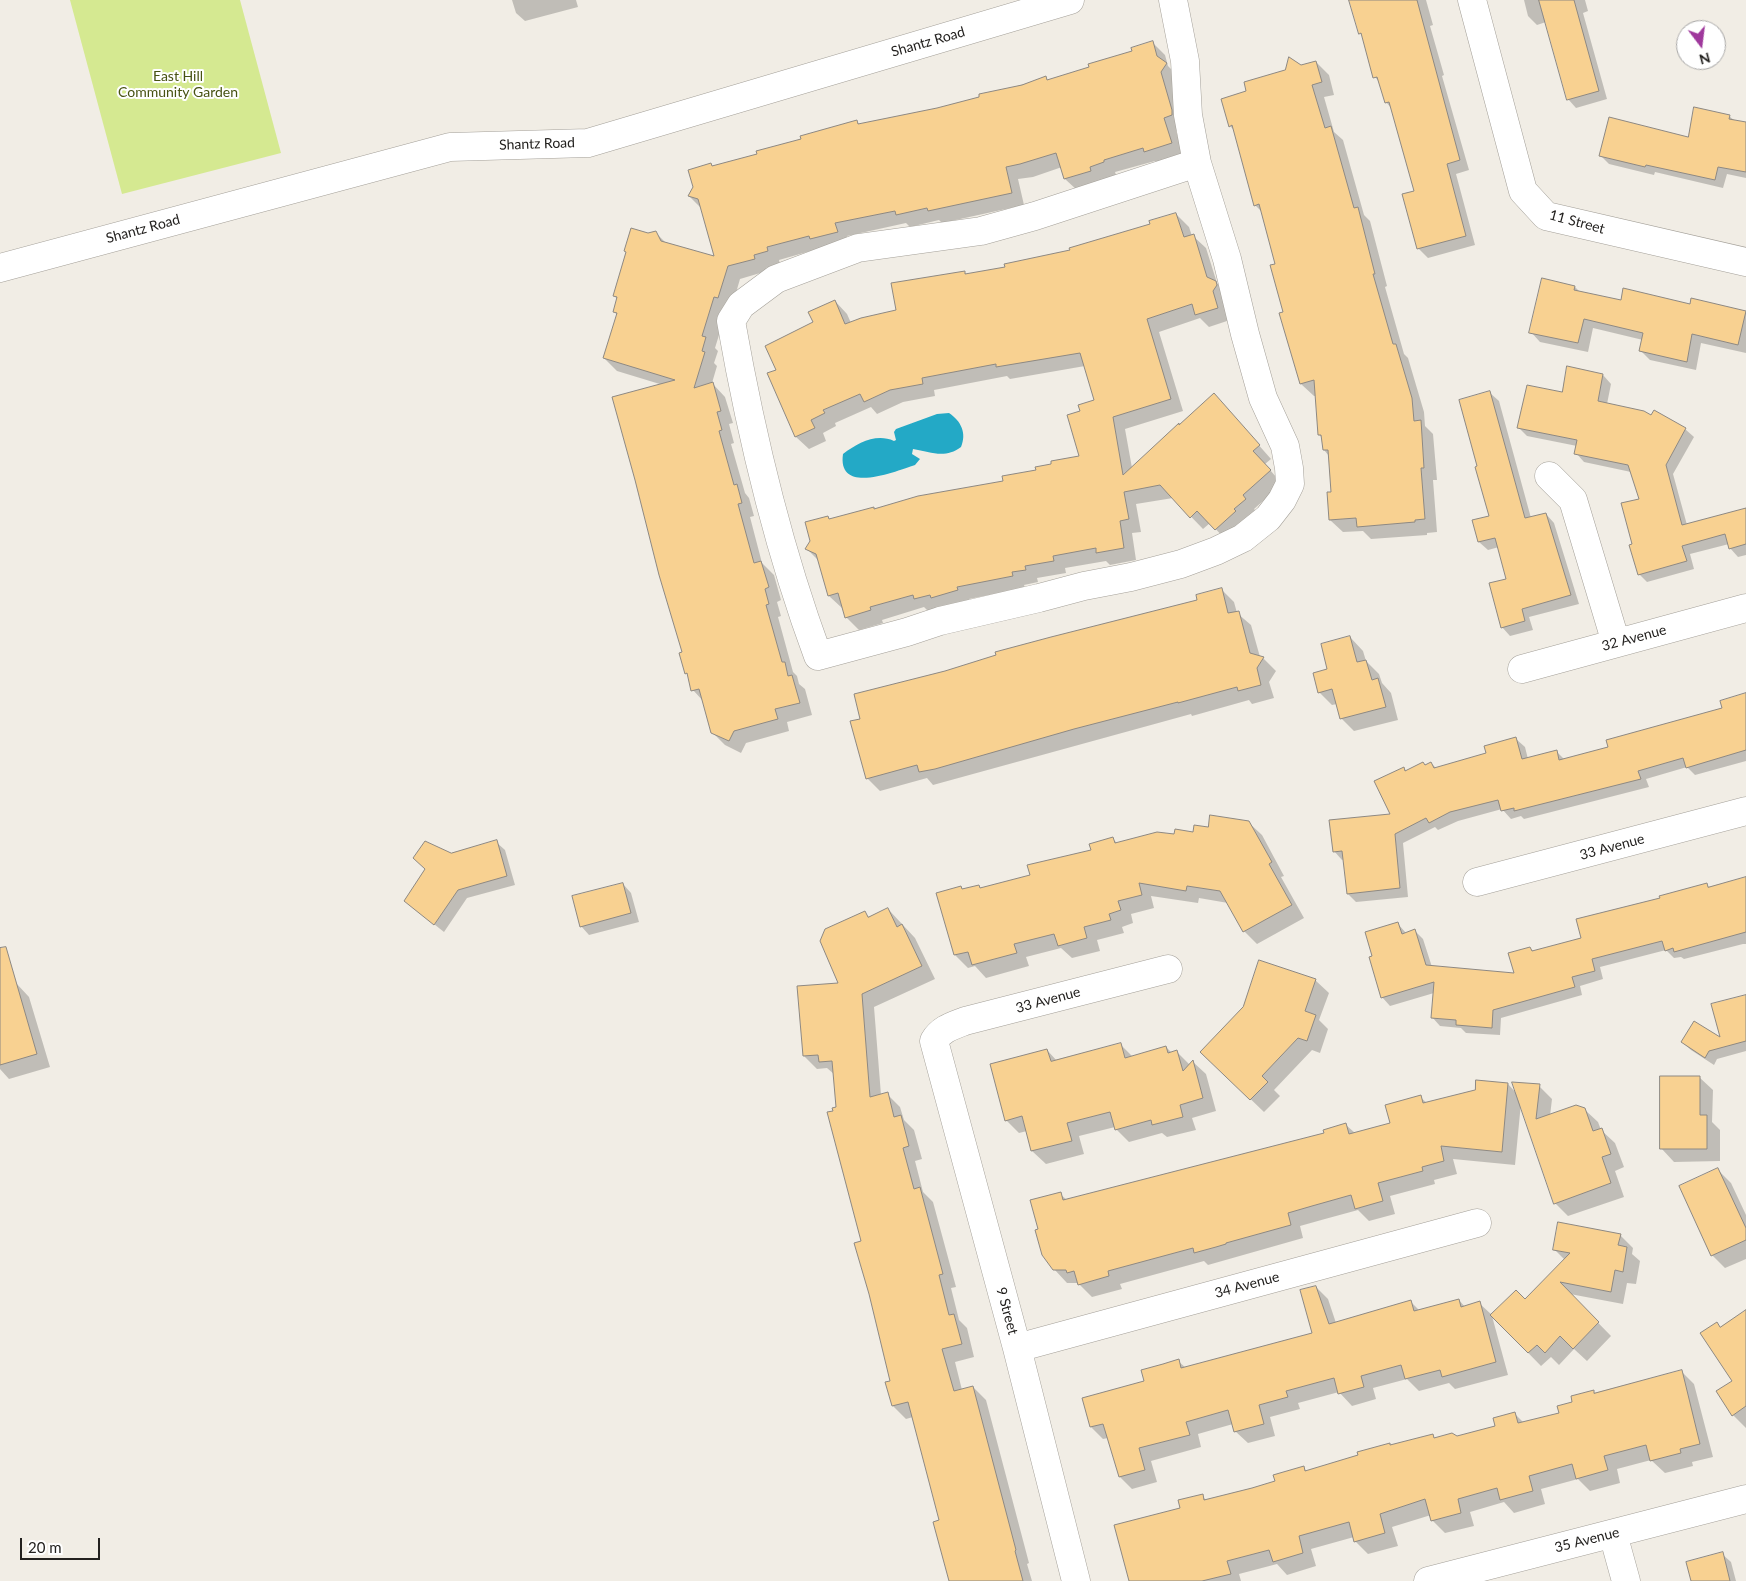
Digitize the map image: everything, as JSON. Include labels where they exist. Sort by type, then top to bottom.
[{"type":"street","name":"Shantz Road","points":[[0,268],[450,147],[588,143],[1070,0]]},
{"type":"street","points":[[1173,0],[1185,61],[1188,115],[1197,163],[1227,259],[1263,398],[1284,446],[1289,468],[1290,484],[1282,500],[1268,518],[1243,538],[1216,551],[1181,564],[940,620],[906,632],[818,656],[798,602],[758,461],[731,321],[741,305],[776,279],[858,248],[981,231],[1044,213],[1197,163]]},
{"type":"street","name":"11 Street","points":[[1472,0],[1524,191],[1546,216],[1746,262]]},
{"type":"street","points":[[1550,476],[1573,500],[1616,643]]},
{"type":"street","name":"32 Avenue","points":[[1522,669],[1746,608]]},
{"type":"street","name":"33 Avenue","points":[[1477,882],[1746,811]]},
{"type":"street","name":"33 Avenue","points":[[934,1041],[939,1033],[964,1021],[1168,969]]},
{"type":"street","name":"9 Street","points":[[934,1041],[1017,1348],[1076,1581]]},
{"type":"street","name":"34 Avenue","points":[[1017,1348],[1477,1223]]},
{"type":"street","name":"35 Avenue","points":[[1428,1581],[1746,1499]]},
{"type":"street","points":[[1613,1534],[1626,1581]]},
{"type":"green space","name":"East Hill Community Garden","points":[[70,0],[240,0],[281,153],[122,194]]},
{"type":"water","points":[[949,413],[960,424],[963,432],[961,447],[955,451],[938,454],[913,449],[912,454],[920,459],[915,465],[870,478],[858,478],[849,474],[844,467],[843,454],[855,446],[867,440],[881,438],[894,441],[896,440],[894,432],[896,429],[937,414]]},
{"type":"building","points":[[1349,0],[1417,0],[1460,160],[1447,164],[1466,236],[1417,249],[1402,194],[1414,191],[1389,102],[1385,103],[1377,77],[1373,78],[1361,33],[1359,34]]},
{"type":"building","points":[[1539,0],[1574,0],[1599,91],[1567,100]]},
{"type":"building","points":[[1153,41],[1157,56],[1167,63],[1161,72],[1172,110],[1172,115],[1164,118],[1172,143],[1144,152],[1143,148],[1104,160],[1104,162],[1090,167],[1091,171],[1064,179],[1056,153],[1006,167],[1012,193],[928,211],[927,208],[896,215],[895,211],[835,223],[838,232],[810,239],[809,236],[767,247],[768,251],[754,255],[755,259],[728,266],[718,298],[714,297],[702,336],[706,337],[702,351],[705,352],[694,388],[713,382],[721,411],[717,412],[722,430],[719,431],[734,485],[737,484],[742,503],[738,504],[754,563],[761,561],[769,587],[765,589],[769,604],[766,605],[782,662],[785,662],[788,676],[792,675],[800,703],[775,709],[778,719],[734,731],[729,741],[711,733],[699,689],[691,691],[687,673],[685,674],[679,653],[682,652],[659,575],[612,397],[675,380],[603,358],[617,313],[613,312],[617,297],[613,296],[631,228],[648,233],[656,231],[661,241],[714,256],[698,199],[688,196],[693,187],[688,170],[711,163],[712,166],[757,154],[756,151],[801,139],[800,136],[857,120],[858,124],[937,108],[979,97],[979,94],[1022,85],[1046,76],[1047,80],[1089,67],[1088,64],[1132,51],[1131,48]]},
{"type":"building","points":[[1289,57],[1301,65],[1316,61],[1322,82],[1312,85],[1325,128],[1331,126],[1354,208],[1358,207],[1375,274],[1373,274],[1393,344],[1396,344],[1412,398],[1414,421],[1421,420],[1424,468],[1421,468],[1425,519],[1415,520],[1415,522],[1357,527],[1356,518],[1329,520],[1327,492],[1331,492],[1328,450],[1323,450],[1321,435],[1318,435],[1314,380],[1300,384],[1279,313],[1283,312],[1270,265],[1275,264],[1259,204],[1254,206],[1232,125],[1229,127],[1221,99],[1246,91],[1244,82],[1285,70]]},
{"type":"building","points":[[1694,107],[1730,115],[1729,119],[1746,122],[1746,172],[1718,167],[1715,180],[1599,156],[1609,117],[1688,137]]},
{"type":"building","points":[[1176,213],[1184,237],[1194,234],[1207,277],[1216,281],[1217,285],[1213,291],[1218,308],[1195,315],[1192,304],[1147,319],[1171,399],[1113,417],[1123,475],[1214,393],[1260,445],[1253,451],[1271,470],[1243,495],[1246,499],[1215,530],[1197,511],[1190,518],[1160,485],[1124,492],[1129,519],[1120,521],[1124,548],[1096,553],[1096,548],[1053,556],[1054,561],[1025,566],[1026,570],[1012,572],[1013,576],[957,587],[958,590],[931,598],[930,595],[914,599],[913,595],[870,607],[871,610],[845,618],[838,593],[828,596],[816,554],[805,549],[810,541],[805,522],[828,516],[829,519],[874,507],[874,509],[918,496],[1003,481],[1002,476],[1036,470],[1035,467],[1051,464],[1051,461],[1079,456],[1067,415],[1080,411],[1078,405],[1094,400],[1080,353],[996,367],[996,364],[922,378],[923,384],[890,390],[864,402],[860,394],[823,410],[825,413],[811,420],[815,428],[795,437],[767,373],[776,370],[765,346],[813,322],[808,312],[835,300],[845,324],[861,318],[896,310],[891,283],[965,271],[965,274],[1005,267],[1004,264],[1070,250],[1069,248],[1150,224],[1149,221]]},
{"type":"building","points":[[1542,278],[1575,286],[1574,290],[1621,300],[1623,288],[1690,304],[1691,298],[1746,311],[1738,345],[1692,334],[1687,362],[1639,351],[1643,333],[1584,319],[1578,343],[1529,333]]},
{"type":"building","points":[[1567,366],[1603,374],[1598,401],[1644,411],[1651,415],[1654,410],[1686,428],[1666,465],[1682,525],[1746,508],[1746,544],[1729,549],[1725,534],[1682,546],[1687,561],[1638,575],[1629,545],[1632,544],[1621,503],[1639,499],[1628,465],[1574,454],[1577,440],[1517,428],[1527,385],[1562,392]]},
{"type":"building","points":[[1490,391],[1525,518],[1546,513],[1571,595],[1522,609],[1525,621],[1501,628],[1489,583],[1506,579],[1495,538],[1478,542],[1472,520],[1489,516],[1459,400]]},
{"type":"building","points":[[1222,588],[1228,613],[1239,611],[1250,653],[1264,657],[1257,668],[1261,685],[1238,691],[1237,687],[1178,702],[1074,729],[935,769],[919,772],[917,765],[866,779],[850,721],[860,719],[854,694],[945,671],[996,655],[995,652],[1197,600],[1196,595]]},
{"type":"building","points":[[1350,636],[1357,662],[1366,660],[1372,680],[1378,678],[1386,707],[1340,719],[1332,689],[1318,693],[1313,673],[1327,669],[1321,644]]},
{"type":"building","points":[[1746,693],[1746,750],[1686,768],[1683,758],[1638,771],[1641,779],[1514,811],[1514,808],[1501,811],[1498,800],[1450,812],[1429,823],[1426,818],[1395,834],[1400,888],[1347,894],[1342,851],[1333,852],[1329,820],[1390,814],[1374,781],[1404,767],[1405,771],[1423,762],[1425,765],[1431,762],[1434,768],[1486,753],[1484,746],[1516,737],[1522,759],[1557,750],[1559,760],[1608,747],[1606,740],[1722,708],[1720,701]]},
{"type":"building","points":[[1210,815],[1249,821],[1272,862],[1269,864],[1292,905],[1243,932],[1220,891],[1187,886],[1186,891],[1139,883],[1142,895],[1118,901],[1121,910],[1109,914],[1111,920],[1084,927],[1087,938],[1058,946],[1054,934],[1014,944],[1017,953],[972,965],[968,952],[954,955],[936,893],[961,886],[962,889],[979,885],[980,888],[1030,875],[1027,865],[1091,850],[1089,844],[1113,837],[1115,843],[1157,832],[1174,834],[1175,829],[1193,832],[1194,825],[1208,827]]},
{"type":"building","points":[[497,840],[507,876],[458,890],[434,925],[404,901],[425,869],[413,858],[425,841],[451,853]]},
{"type":"building","points":[[1746,877],[1746,932],[1674,952],[1673,948],[1665,951],[1662,941],[1592,959],[1595,971],[1572,977],[1575,987],[1493,1010],[1492,1028],[1456,1025],[1456,1020],[1431,1018],[1434,982],[1381,998],[1369,957],[1372,956],[1365,932],[1398,922],[1402,934],[1415,929],[1426,965],[1514,973],[1508,953],[1530,947],[1532,951],[1581,938],[1576,919],[1660,898],[1659,896],[1707,883],[1708,887]]},
{"type":"building","points":[[623,883],[631,913],[580,927],[572,896]]},
{"type":"building","points":[[888,908],[897,927],[902,924],[922,966],[862,994],[870,1097],[888,1092],[894,1117],[901,1115],[909,1146],[903,1148],[914,1189],[920,1187],[943,1274],[939,1275],[949,1315],[954,1314],[962,1344],[942,1349],[954,1391],[973,1386],[1023,1581],[949,1581],[933,1522],[939,1520],[908,1402],[892,1406],[885,1382],[890,1381],[869,1294],[854,1243],[861,1241],[827,1112],[833,1111],[832,1108],[836,1107],[832,1061],[819,1062],[818,1055],[803,1056],[797,986],[838,983],[820,941],[825,929],[865,911],[868,917]]},
{"type":"building","points":[[6,947],[37,1054],[0,1065],[0,948]]},
{"type":"building","points":[[1259,960],[1316,979],[1305,1011],[1316,1015],[1307,1041],[1298,1038],[1262,1076],[1268,1082],[1250,1100],[1200,1052],[1243,1007]]},
{"type":"building","points":[[1746,995],[1746,1041],[1709,1051],[1705,1058],[1681,1042],[1694,1021],[1720,1037],[1711,1004]]},
{"type":"building","points":[[1121,1043],[1125,1058],[1166,1046],[1168,1053],[1177,1050],[1183,1071],[1193,1060],[1203,1098],[1180,1105],[1183,1117],[1152,1125],[1151,1120],[1115,1130],[1110,1112],[1067,1123],[1072,1141],[1031,1151],[1022,1116],[1005,1121],[990,1064],[1047,1049],[1051,1061]]},
{"type":"building","points":[[1660,1076],[1700,1076],[1700,1115],[1707,1115],[1707,1149],[1660,1149]]},
{"type":"building","points":[[1476,1080],[1508,1083],[1502,1152],[1441,1146],[1444,1161],[1422,1167],[1423,1171],[1378,1183],[1383,1201],[1355,1209],[1351,1195],[1288,1213],[1291,1225],[1194,1253],[1193,1248],[1108,1271],[1109,1276],[1078,1285],[1074,1271],[1067,1273],[1066,1270],[1053,1270],[1042,1255],[1035,1230],[1038,1229],[1030,1200],[1061,1192],[1063,1200],[1324,1133],[1323,1130],[1346,1123],[1349,1134],[1390,1123],[1385,1105],[1421,1095],[1423,1103],[1475,1090]]},
{"type":"building","points":[[1512,1082],[1540,1084],[1536,1119],[1576,1105],[1585,1108],[1593,1131],[1602,1128],[1611,1154],[1602,1157],[1611,1183],[1554,1204]]},
{"type":"building","points":[[1718,1168],[1746,1228],[1746,1240],[1711,1256],[1679,1186]]},
{"type":"building","points":[[1558,1222],[1621,1234],[1618,1245],[1627,1247],[1623,1272],[1615,1270],[1611,1292],[1560,1282],[1599,1322],[1573,1349],[1560,1336],[1545,1353],[1537,1345],[1528,1353],[1490,1315],[1516,1290],[1525,1299],[1570,1253],[1553,1250]]},
{"type":"building","points":[[1316,1286],[1329,1324],[1411,1300],[1414,1311],[1459,1299],[1461,1307],[1480,1301],[1496,1362],[1442,1377],[1440,1370],[1405,1379],[1401,1365],[1361,1376],[1364,1387],[1338,1394],[1334,1378],[1286,1391],[1288,1397],[1259,1405],[1264,1424],[1234,1432],[1228,1410],[1186,1422],[1190,1435],[1139,1448],[1145,1470],[1119,1477],[1103,1424],[1090,1427],[1082,1398],[1144,1381],[1141,1370],[1179,1359],[1181,1368],[1312,1333],[1300,1290]]},
{"type":"building","points":[[1746,1310],[1746,1406],[1732,1416],[1716,1391],[1732,1381],[1700,1333],[1717,1322],[1720,1327]]},
{"type":"building","points":[[1682,1370],[1700,1444],[1680,1449],[1681,1453],[1650,1461],[1646,1445],[1604,1456],[1608,1470],[1576,1479],[1572,1464],[1529,1476],[1533,1491],[1500,1500],[1497,1488],[1458,1499],[1461,1513],[1431,1521],[1425,1499],[1380,1514],[1385,1533],[1354,1542],[1349,1522],[1299,1536],[1303,1553],[1273,1562],[1269,1550],[1227,1561],[1231,1574],[1202,1581],[1129,1581],[1114,1525],[1180,1508],[1178,1500],[1203,1494],[1204,1500],[1252,1488],[1275,1481],[1273,1475],[1304,1466],[1305,1471],[1358,1455],[1357,1452],[1390,1443],[1390,1445],[1433,1434],[1434,1438],[1452,1433],[1457,1436],[1495,1426],[1493,1418],[1515,1412],[1518,1423],[1559,1413],[1557,1406],[1572,1402],[1571,1396],[1594,1390],[1594,1393]]},
{"type":"building","points":[[1723,1552],[1730,1581],[1691,1581],[1686,1562]]}]
